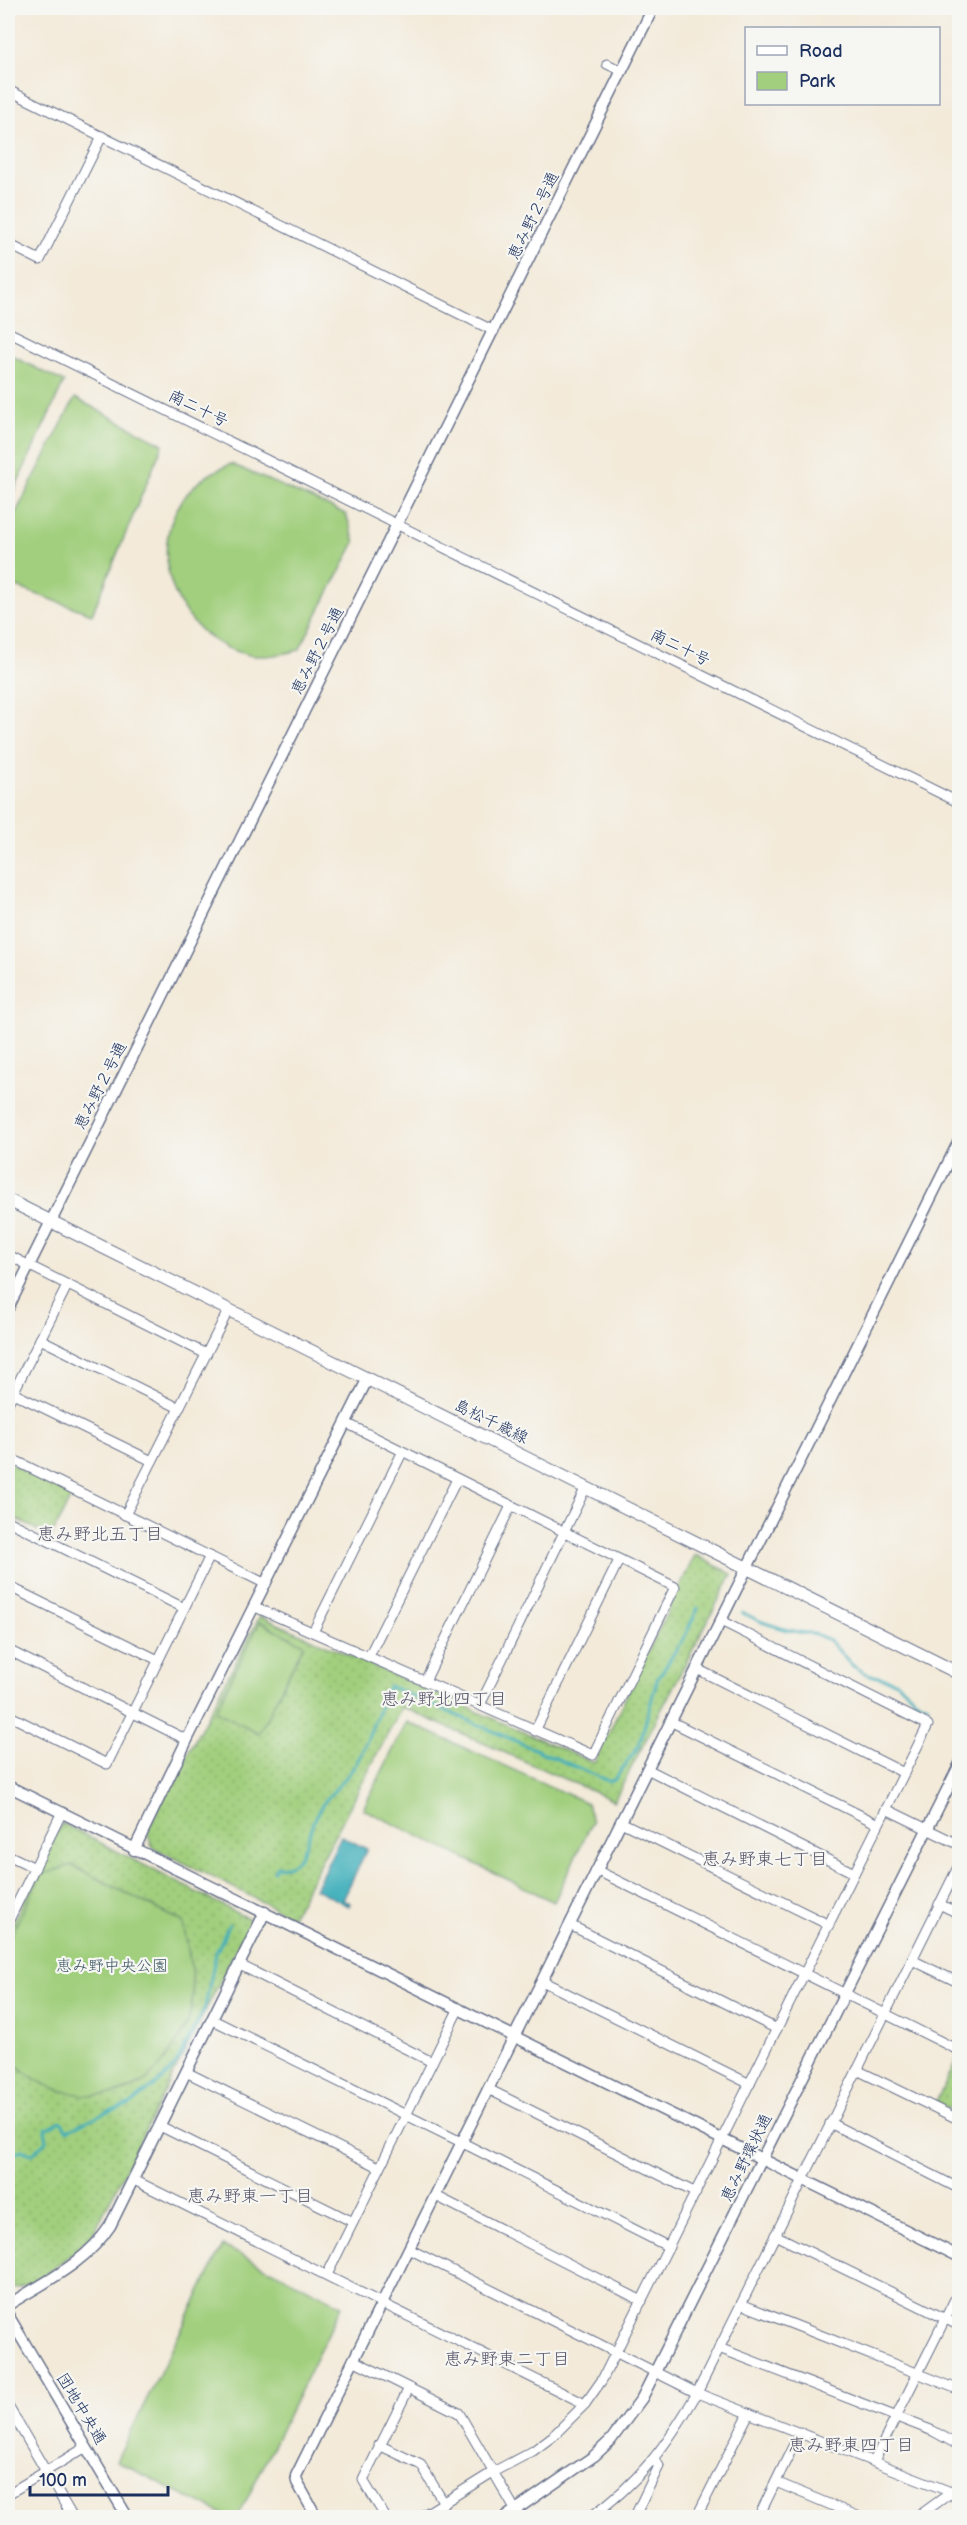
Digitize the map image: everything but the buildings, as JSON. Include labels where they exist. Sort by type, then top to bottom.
[{"type":"main road","name":"島松千歳線","points":[[8,1200],[586,1487],[747,1570],[960,1674]]},
{"type":"street","name":"恵み野２号通","points":[[8,1308],[615,68],[653,8]]},
{"type":"street","points":[[8,90],[488,328]]},
{"type":"street","points":[[8,244],[40,260],[102,135]]},
{"type":"street","name":"南二十号","points":[[8,332],[960,803]]},
{"type":"street","points":[[317,2517],[297,2482],[296,2476],[960,1139]]},
{"type":"street","points":[[8,1255],[206,1354]]},
{"type":"street","points":[[8,1403],[67,1286]]},
{"type":"street","points":[[125,1515],[228,1311]]},
{"type":"street","points":[[40,1339],[179,1408]]},
{"type":"street","points":[[134,1850],[367,1380]]},
{"type":"street","points":[[13,1393],[152,1461]]},
{"type":"street","points":[[255,1607],[593,1755],[598,1745],[675,1587],[402,1453],[346,1423]]},
{"type":"street","points":[[313,1632],[402,1453]]},
{"type":"street","points":[[8,1457],[266,1584]]},
{"type":"street","points":[[369,1656],[457,1479]]},
{"type":"street","points":[[480,1705],[586,1487]]},
{"type":"street","points":[[424,1681],[511,1506]]},
{"type":"street","points":[[8,1521],[184,1608]]},
{"type":"street","points":[[8,1715],[106,1764],[210,1556]]},
{"type":"street","points":[[536,1731],[619,1560]]},
{"type":"street","points":[[8,1586],[158,1660]]},
{"type":"street","points":[[419,2517],[493,2472],[533,2451],[553,2436],[585,2403],[602,2380],[928,1725],[721,1621]]},
{"type":"street","points":[[8,1650],[187,1740]]},
{"type":"street","points":[[697,1669],[904,1773]]},
{"type":"street","points":[[670,1721],[878,1824]]},
{"type":"street","name":"恵み野環状通","points":[[504,2517],[518,2514],[594,2456],[611,2440],[642,2398],[960,1764]]},
{"type":"street","points":[[647,1769],[854,1873]]},
{"type":"street","points":[[8,1786],[960,2257]]},
{"type":"street","points":[[886,1809],[960,1845]]},
{"type":"street","points":[[8,1921],[62,1812]]},
{"type":"street","points":[[621,1822],[829,1925]]},
{"type":"street","points":[[8,1855],[34,1868]]},
{"type":"street","points":[[589,2517],[634,2482],[654,2460],[697,2393],[960,1863]]},
{"type":"street","points":[[596,1870],[960,2051]]},
{"type":"street","points":[[939,1904],[960,1914]]},
{"type":"street","points":[[8,2306],[68,2268],[91,2250],[110,2226],[265,1912]]},
{"type":"street","points":[[570,1925],[777,2029]]},
{"type":"street","points":[[912,1959],[960,1983]]},
{"type":"street","points":[[240,1965],[432,2062]]},
{"type":"street","points":[[542,1981],[750,2084]]},
{"type":"street","points":[[327,2275],[459,2008]]},
{"type":"street","points":[[213,2019],[669,2247]]},
{"type":"street","points":[[857,2070],[960,2120]]},
{"type":"street","points":[[186,2072],[379,2167]]},
{"type":"street","points":[[488,2089],[696,2193]]},
{"type":"street","points":[[830,2123],[960,2188]]},
{"type":"street","points":[[160,2126],[353,2222]]},
{"type":"street","points":[[134,2180],[585,2403]]},
{"type":"street","points":[[436,2196],[642,2301]]},
{"type":"street","points":[[775,2235],[960,2326]]},
{"type":"street","points":[[409,2249],[697,2393],[951,2492],[960,2504]]},
{"type":"street","points":[[874,2461],[960,2289]]},
{"type":"street","points":[[741,2304],[960,2390]]},
{"type":"street","name":"団地中央通","points":[[8,2315],[128,2517]]},
{"type":"street","points":[[719,2348],[933,2431],[960,2446]]},
{"type":"street","points":[[353,2360],[459,2413],[518,2514]]},
{"type":"street","points":[[386,2517],[363,2480],[409,2388]]},
{"type":"street","points":[[8,2406],[12,2422],[46,2471],[73,2517]]},
{"type":"street","points":[[696,2517],[749,2413]]},
{"type":"street","points":[[758,2517],[800,2432]]},
{"type":"street","points":[[379,2445],[421,2465],[444,2503]]},
{"type":"street","points":[[8,2494],[86,2447]]},
{"type":"street","points":[[634,2517],[659,2466],[654,2460]]},
{"type":"street","points":[[776,2482],[862,2517]]},
{"type":"street","points":[[916,2517],[960,2486]]},
{"type":"green space","points":[[8,354],[64,382],[8,503]]},
{"type":"green space","points":[[75,398],[163,444],[92,614],[8,584],[8,528]]},
{"type":"green space","points":[[231,464],[346,514],[355,542],[299,650],[255,656],[224,646],[203,632],[186,613],[174,591],[168,567],[167,542],[173,517],[187,494],[197,484]]},
{"type":"green space","points":[[8,1462],[72,1495],[51,1537],[8,1515]]},
{"type":"green space","points":[[695,1555],[732,1574],[614,1801],[402,1707],[292,1917],[152,1847],[147,1831],[260,1616],[594,1763]]},
{"type":"green space","points":[[260,1622],[304,1644],[259,1733],[215,1711]]},
{"type":"green space","points":[[407,1722],[587,1803],[592,1822],[554,1902],[363,1809]]},
{"type":"green space","name":"恵み野中央公園","points":[[62,1823],[251,1920],[94,2232],[78,2249],[54,2268],[30,2283],[9,2289],[8,1932]]},
{"type":"green space","points":[[71,1865],[183,1922],[189,1958],[192,2006],[186,2026],[176,2044],[162,2063],[141,2083],[124,2091],[106,2095],[69,2093],[51,2087],[20,2068],[8,2055],[8,1941],[41,1875]]},
{"type":"green space","points":[[957,2059],[959,2060],[959,2114],[936,2102]]},
{"type":"green space","points":[[223,2246],[342,2305],[238,2517],[228,2517],[116,2461]]},
{"type":"water","points":[[341,1836],[367,1849],[343,1899],[350,1903],[349,1906],[315,1889]]},
{"type":"waterway","points":[[274,1871],[277,1866],[287,1866],[300,1856],[321,1806],[348,1776],[357,1762],[389,1686],[608,1781],[614,1780],[639,1746],[657,1680],[686,1634],[698,1608]]},
{"type":"waterway","points":[[743,1613],[787,1630],[818,1635],[829,1640],[853,1666],[867,1674],[897,1682],[914,1698],[928,1705]]},
{"type":"waterway","points":[[8,2157],[21,2150],[32,2154],[47,2140],[45,2129],[61,2121],[67,2130],[106,2112],[130,2105],[169,2074],[205,2008],[216,1953],[229,1925]]},
{"type":"district","name":"恵み野北五丁目","points":[[100,1534]]},
{"type":"district","name":"恵み野北四丁目","points":[[444,1699]]},
{"type":"district","name":"恵み野東七丁目","points":[[765,1859]]},
{"type":"district","name":"恵み野東一丁目","points":[[250,2196]]},
{"type":"district","name":"恵み野東二丁目","points":[[507,2359]]},
{"type":"district","name":"恵み野東四丁目","points":[[851,2445]]}]
